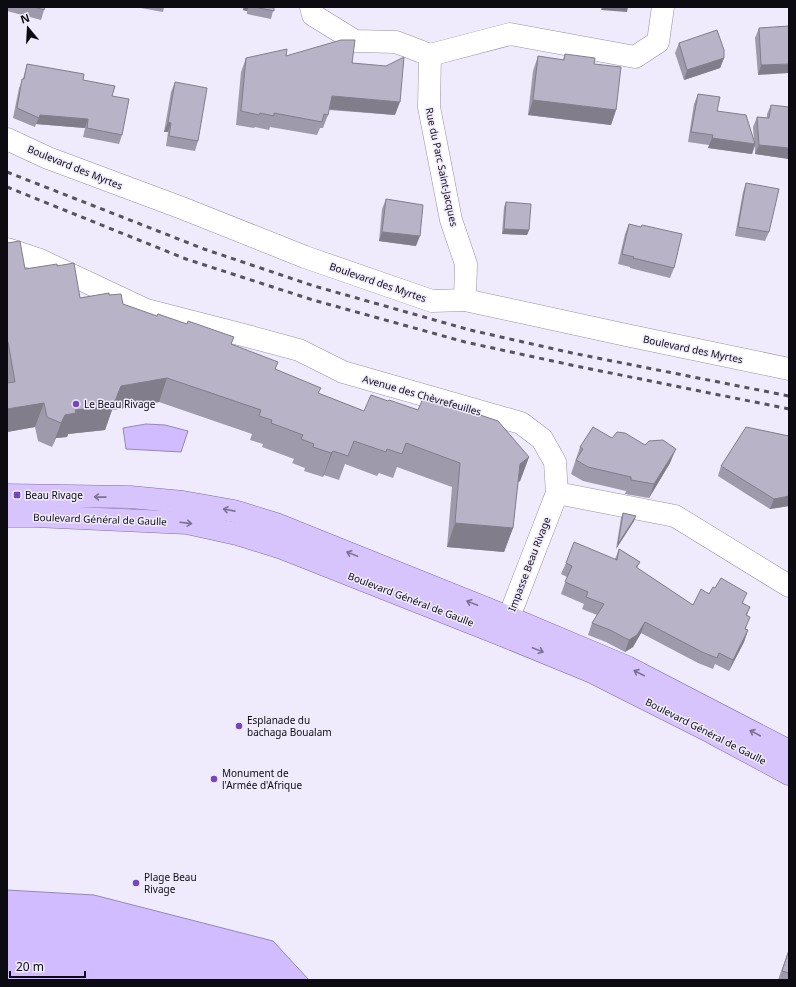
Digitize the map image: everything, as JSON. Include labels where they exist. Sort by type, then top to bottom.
[{"type":"main road","name":"Boulevard Général de Gaulle","points":[[7,495],[130,498],[183,502],[234,511],[276,524],[505,626],[789,774]]},
{"type":"main road","name":"Boulevard Général de Gaulle","points":[[7,516],[187,523],[237,534],[282,548],[627,667],[789,751]]},
{"type":"street","points":[[311,7],[313,15],[355,41],[396,42],[430,55],[510,34],[635,57],[658,42],[663,7]]},
{"type":"street","name":"Rue du Parc Saint-Jacques","points":[[430,55],[429,107],[451,220],[466,264],[465,300]]},
{"type":"street","name":"Boulevard des Myrtes","points":[[7,139],[48,158],[182,208],[304,257],[432,301],[465,300],[618,334],[789,369]]},
{"type":"street","name":"Avenue des Chèvrefeuilles","points":[[7,249],[40,260],[146,310],[251,336],[299,350],[343,372],[521,423],[542,439],[555,462],[557,493]]},
{"type":"street","points":[[557,493],[675,516],[789,586]]},
{"type":"street","name":"Impasse Beau Rivage","points":[[505,626],[557,493]]},
{"type":"shaded area","points":[[146,424],[165,425],[188,431],[181,452],[126,449],[123,428]]},
{"type":"shaded area","points":[[7,890],[94,895],[273,941],[309,980],[7,980]]},
{"type":"building","points":[[34,7],[45,7],[44,10]]},
{"type":"building","points":[[254,7],[274,7],[274,11]]},
{"type":"building","points":[[789,26],[789,64],[761,65],[759,28]]},
{"type":"building","points":[[717,30],[724,50],[724,58],[687,70],[679,43]]},
{"type":"building","points":[[341,40],[355,40],[352,63],[386,66],[404,57],[400,102],[332,96],[328,115],[324,114],[322,122],[274,113],[274,116],[260,113],[259,115],[241,111],[246,58],[287,49],[286,56]]},
{"type":"building","points":[[565,54],[595,58],[594,64],[621,67],[616,110],[533,100],[538,56],[564,60]]},
{"type":"building","points":[[27,64],[84,74],[83,80],[115,86],[112,96],[129,99],[122,135],[87,128],[88,119],[40,115],[39,118],[17,108],[22,79],[24,79]]},
{"type":"building","points":[[175,82],[207,88],[198,141],[169,136],[171,123],[168,122]]},
{"type":"building","points":[[698,94],[720,97],[717,111],[746,115],[755,144],[712,138],[713,135],[691,132]]},
{"type":"building","points":[[771,105],[789,107],[789,148],[759,145],[757,117],[769,118]]},
{"type":"building","points":[[746,183],[779,189],[769,232],[738,227]]},
{"type":"building","points":[[386,199],[423,205],[420,236],[382,232]]},
{"type":"building","points":[[506,202],[531,204],[529,230],[504,229]]},
{"type":"building","points":[[629,224],[641,227],[642,225],[682,234],[674,268],[622,254]]},
{"type":"building","name":"Le Beau Rivage","points":[[20,241],[25,269],[74,263],[80,298],[109,293],[109,295],[121,294],[123,304],[157,316],[158,314],[187,324],[188,321],[234,337],[231,344],[278,362],[275,369],[321,388],[318,393],[364,411],[371,395],[418,410],[424,396],[498,421],[529,457],[520,464],[513,528],[455,523],[460,463],[406,443],[402,454],[387,449],[386,452],[354,441],[348,456],[333,451],[331,453],[313,447],[314,444],[301,439],[303,435],[271,423],[272,420],[259,416],[261,410],[167,378],[121,386],[113,406],[75,410],[76,413],[65,415],[61,423],[47,417],[44,403],[7,409],[7,383],[15,382],[7,342],[7,243]]},
{"type":"building","points":[[593,427],[612,438],[617,432],[625,433],[645,445],[649,441],[663,440],[676,449],[654,484],[631,480],[631,477],[588,467],[576,460],[583,449],[580,447]]},
{"type":"building","points":[[746,427],[789,436],[789,496],[774,499],[721,466]]},
{"type":"building","points":[[623,513],[636,516],[618,544]]},
{"type":"building","points":[[574,542],[617,560],[619,549],[640,562],[636,567],[693,605],[701,589],[709,594],[721,578],[747,593],[742,603],[750,607],[746,615],[750,617],[745,629],[748,630],[733,660],[719,653],[717,658],[702,652],[645,622],[637,635],[629,640],[592,623],[604,604],[586,597],[588,592],[565,582],[572,566],[566,563]]},
{"type":"building","points":[[789,950],[789,973],[782,971]]},
{"type":"railway","points":[[7,172],[204,249],[314,286],[470,330],[572,353],[789,396]]},
{"type":"railway","points":[[7,187],[186,259],[313,300],[465,342],[789,409]]},
{"type":"place","name":"Le Beau Rivage","points":[[76,404]]},
{"type":"place","name":"Beau Rivage","points":[[17,495]]},
{"type":"place","name":"Esplanade du bachaga Boualam","points":[[239,726]]},
{"type":"place","name":"Monument de l'Armée d'Afrique","points":[[214,779]]},
{"type":"place","name":"Plage Beau Rivage","points":[[136,883]]}]
